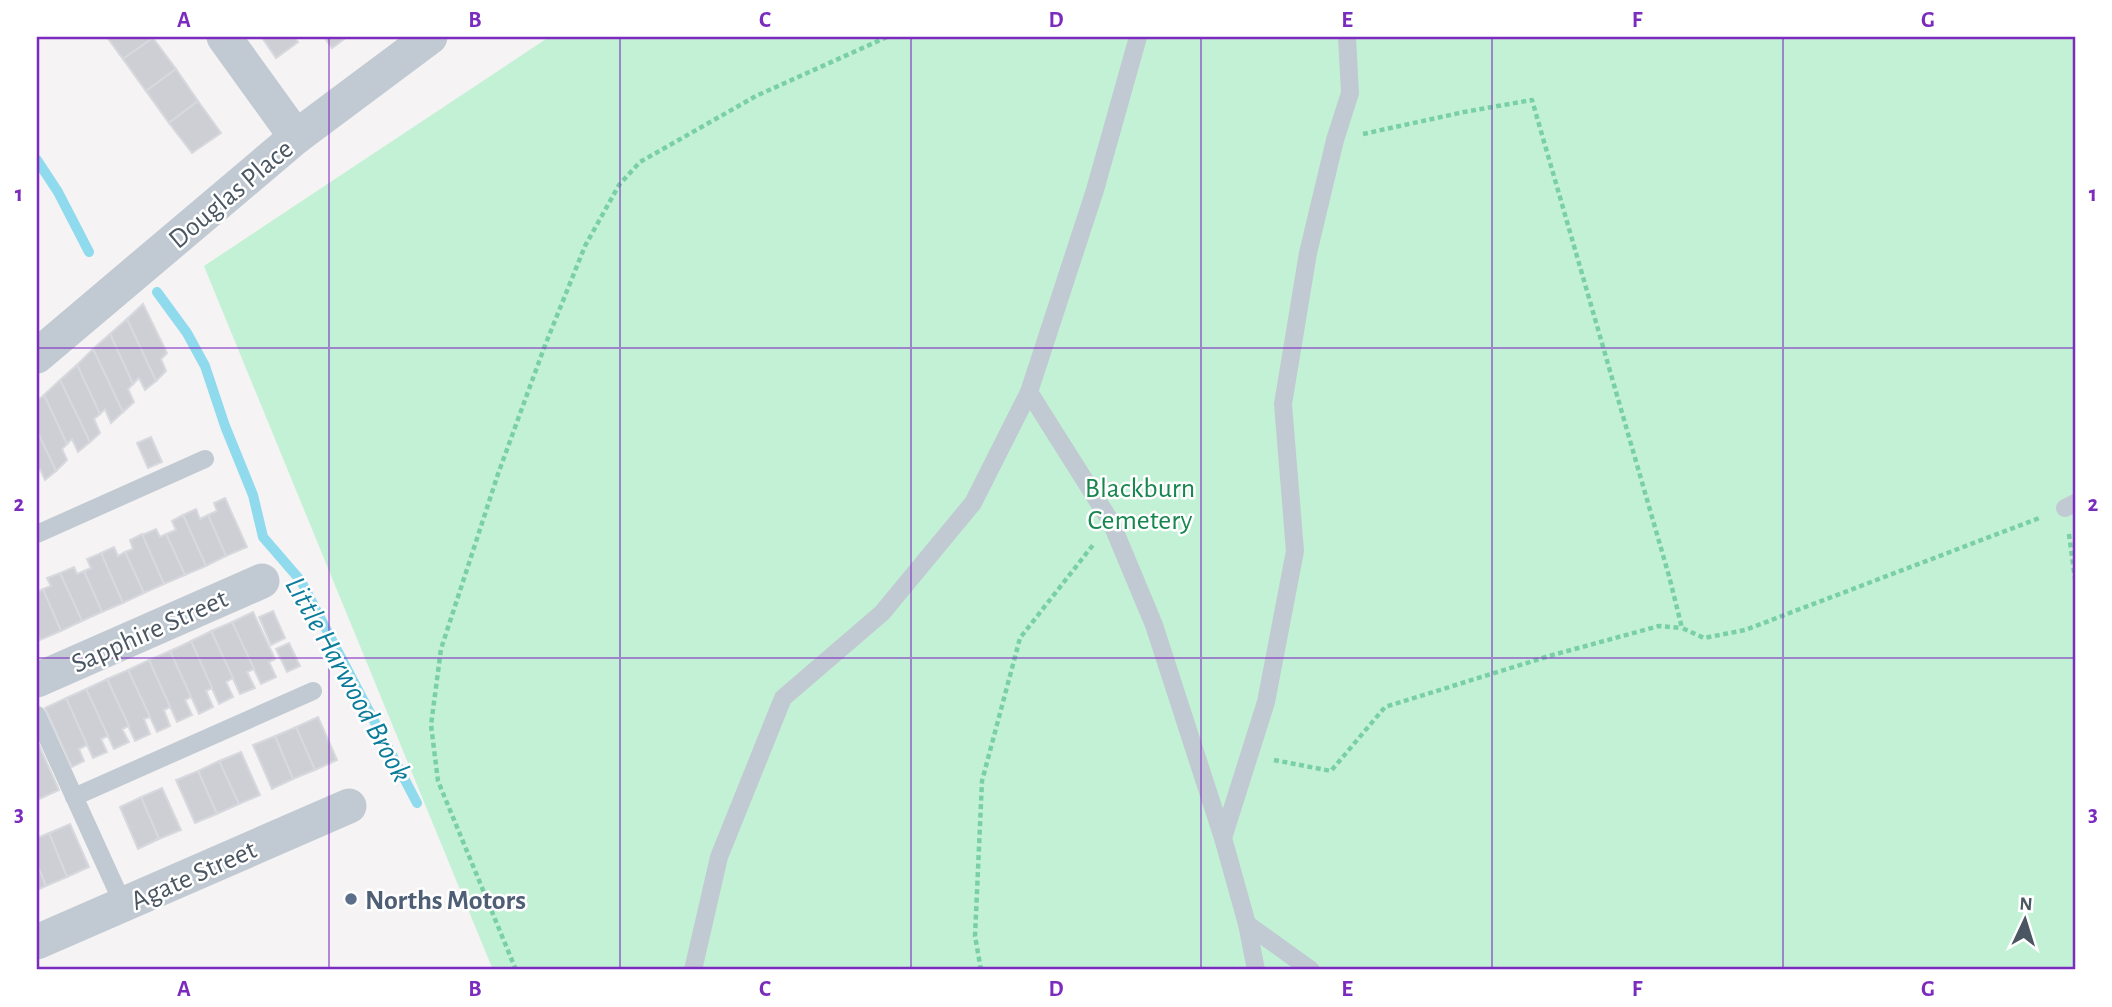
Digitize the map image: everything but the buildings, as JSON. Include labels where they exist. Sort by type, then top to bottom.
[{"type":"street","points":[[223,37],[296,137]]},
{"type":"street","name":"Douglas Place","points":[[37,356],[296,137],[429,37]]},
{"type":"street","name":"Sapphire Street","points":[[37,680],[262,581]]},
{"type":"street","name":"Agate Street","points":[[37,942],[349,806]]},
{"type":"lane","points":[[693,970],[719,857],[783,698],[882,613],[973,503],[1030,392],[1095,190],[1138,37]]},
{"type":"lane","points":[[1223,838],[1266,702],[1294,551],[1283,404],[1308,253],[1335,140],[1350,93],[1348,37]]},
{"type":"lane","points":[[1030,392],[1111,522],[1154,625],[1223,838],[1247,924],[1256,970]]},
{"type":"lane","points":[[37,534],[205,459]]},
{"type":"lane","points":[[74,797],[313,691]]},
{"type":"lane","points":[[37,715],[123,904]]},
{"type":"lane","points":[[1247,924],[1311,970]]},
{"type":"path","points":[[516,970],[438,781],[431,725],[441,649],[498,474],[549,335],[585,246],[620,184],[640,162],[756,96],[887,37]]},
{"type":"path","points":[[1335,140],[1532,100],[1682,628]]},
{"type":"path","points":[[1249,755],[1331,771],[1385,707],[1549,656],[1659,626],[1682,628],[1704,639],[1745,630],[2070,506],[2075,579]]},
{"type":"path","points":[[981,970],[975,936],[982,781],[1020,638],[1111,522]]},
{"type":"green space","name":"Blackburn Cemetery","points":[[549,37],[2075,37],[2075,970],[493,970],[204,266]]},
{"type":"waterway","name":"Little Harwood Brook","points":[[37,160],[58,192],[89,252]]},
{"type":"waterway","name":"Little Harwood Brook","points":[[157,292],[187,333],[205,366],[225,426],[253,495],[263,537],[301,581],[417,803]]},
{"type":"place","name":"Norths Motors","points":[[351,899]]}]
